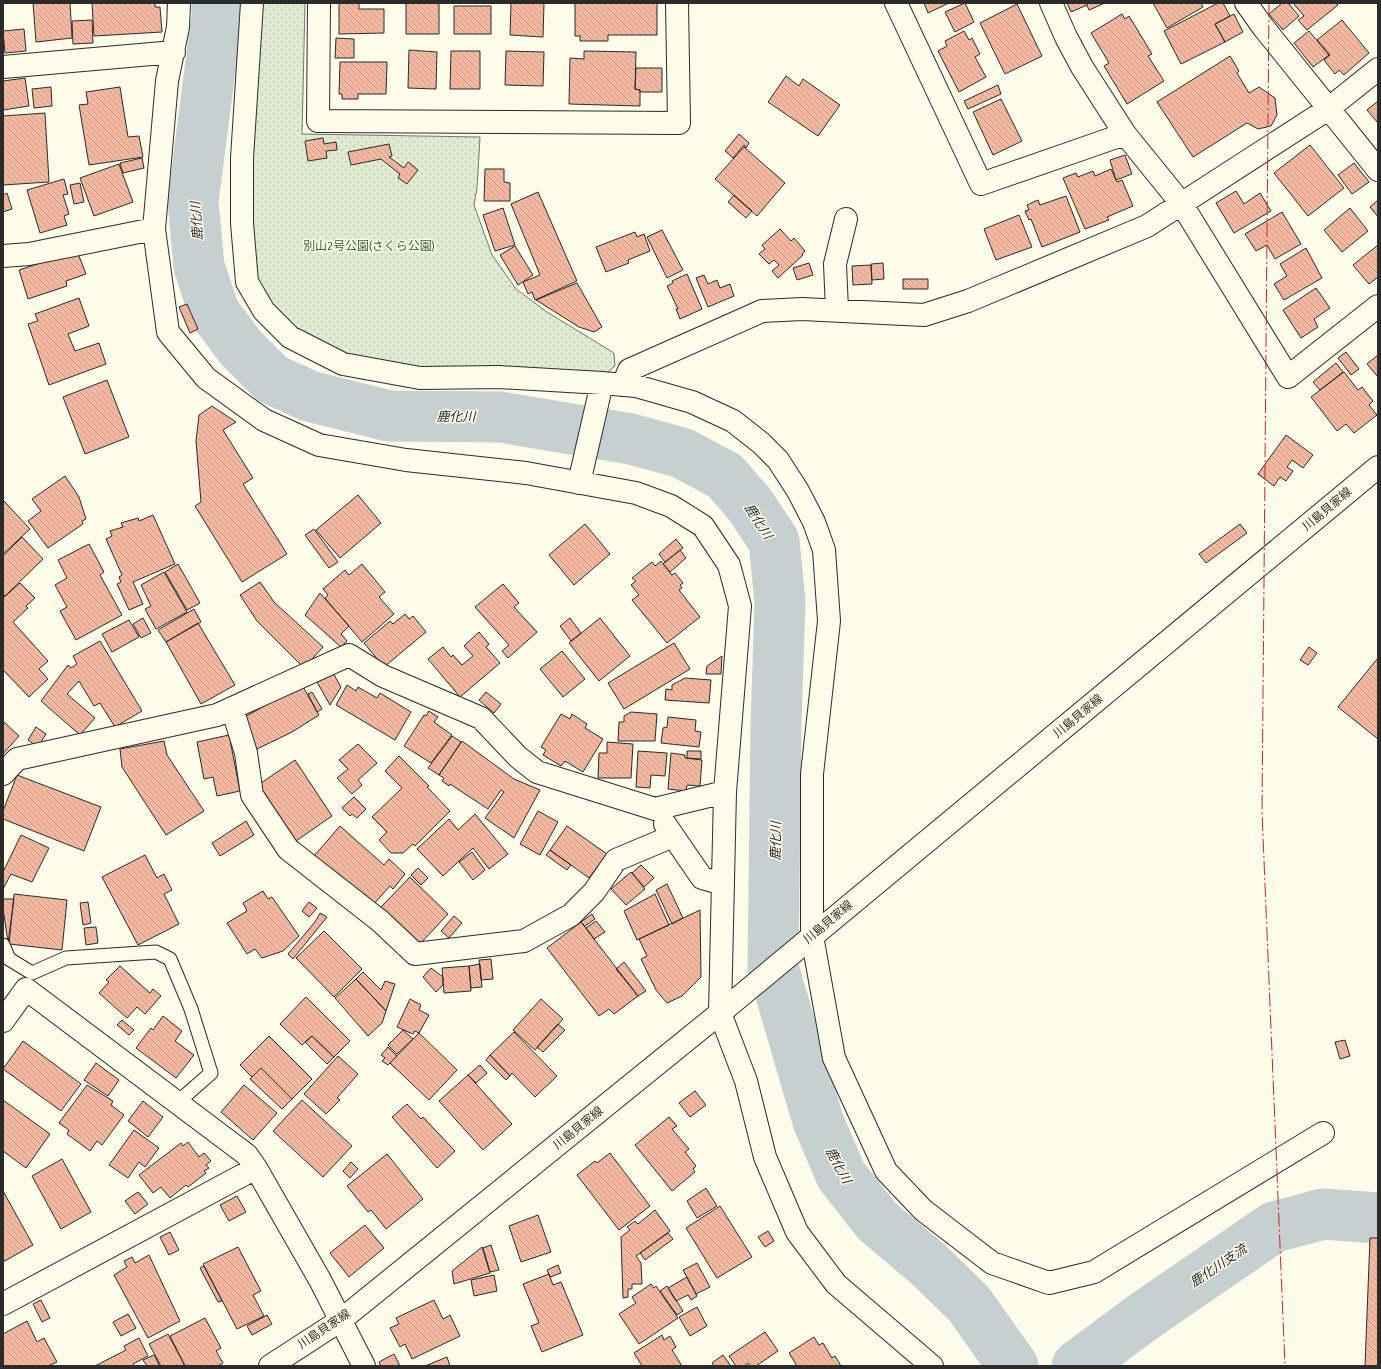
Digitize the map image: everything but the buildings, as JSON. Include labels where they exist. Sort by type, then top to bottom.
[{"type":"street","points":[[179,3],[178,27],[167,81],[154,229],[168,332],[206,378],[264,420],[319,445],[406,460],[526,473],[581,474],[636,492],[671,506],[703,526],[729,565],[740,606],[725,792],[720,1013],[746,1081],[765,1157],[797,1232],[836,1284],[932,1366]]},
{"type":"street","points":[[252,3],[242,158],[242,223],[247,282],[264,311],[290,337],[343,364],[420,378],[498,377],[608,387],[636,386],[692,402],[733,421],[761,443],[778,460],[798,491],[814,522],[824,550],[829,621],[812,774],[812,936],[834,1058],[886,1171],[923,1210],[992,1263],[1049,1283],[1094,1272],[1323,1133]]},
{"type":"street","points":[[319,3],[318,121],[678,123],[677,3]]},
{"type":"street","points":[[896,3],[981,184],[1125,134]]},
{"type":"street","points":[[1051,3],[1066,37],[1082,67],[1125,134],[1181,203],[1288,377],[1378,306]]},
{"type":"street","points":[[1246,3],[1263,27],[1378,170]]},
{"type":"street","points":[[3,68],[174,52]]},
{"type":"street","points":[[581,474],[608,387],[629,370],[762,311],[802,309],[924,315],[968,301],[1147,226],[1328,108],[1378,69]]},
{"type":"street","points":[[837,310],[835,264],[846,220]]},
{"type":"street","points":[[3,256],[29,254],[154,229]]},
{"type":"street","name":"川島貝家線","points":[[270,1366],[341,1320],[720,1013],[1378,467]]},
{"type":"street","points":[[3,774],[17,759],[217,715],[350,655],[383,676],[481,718],[518,757],[537,772],[655,809],[725,792]]},
{"type":"street","points":[[232,708],[246,753],[252,795],[288,849],[380,922],[415,954],[524,941],[571,915],[594,892],[616,860],[673,836]]},
{"type":"street","points":[[655,809],[702,878],[723,884]]},
{"type":"street","points":[[3,1021],[29,981],[178,1102],[247,1155],[256,1168],[341,1320],[364,1366]]},
{"type":"street","points":[[3,1304],[256,1168]]},
{"type":"lane","points":[[3,945],[9,958],[29,981],[66,958],[156,952],[170,959],[191,1009],[211,1073],[178,1102]]},
{"type":"green space","name":"別山2号公園(さくら公園)","points":[[258,3],[305,3],[302,134],[480,137],[477,188],[474,205],[492,255],[516,289],[547,312],[614,353],[615,366],[608,372],[589,376],[444,370],[362,364],[293,333],[251,281],[249,206]]},
{"type":"waterway","name":"鹿化川","points":[[217,3],[217,16],[193,201],[199,266],[214,312],[241,348],[272,379],[309,396],[389,416],[500,417],[631,439],[682,453],[725,476],[750,505],[774,541],[780,602],[776,725],[773,967],[818,1121],[841,1175],[877,1221],[928,1264],[969,1304],[1013,1366]]},
{"type":"waterway","name":"鹿化川支流","points":[[1077,1366],[1143,1317],[1274,1227],[1323,1214],[1378,1218]]},
{"type":"power","points":[[1269,3],[1262,812],[1285,1366]]}]
